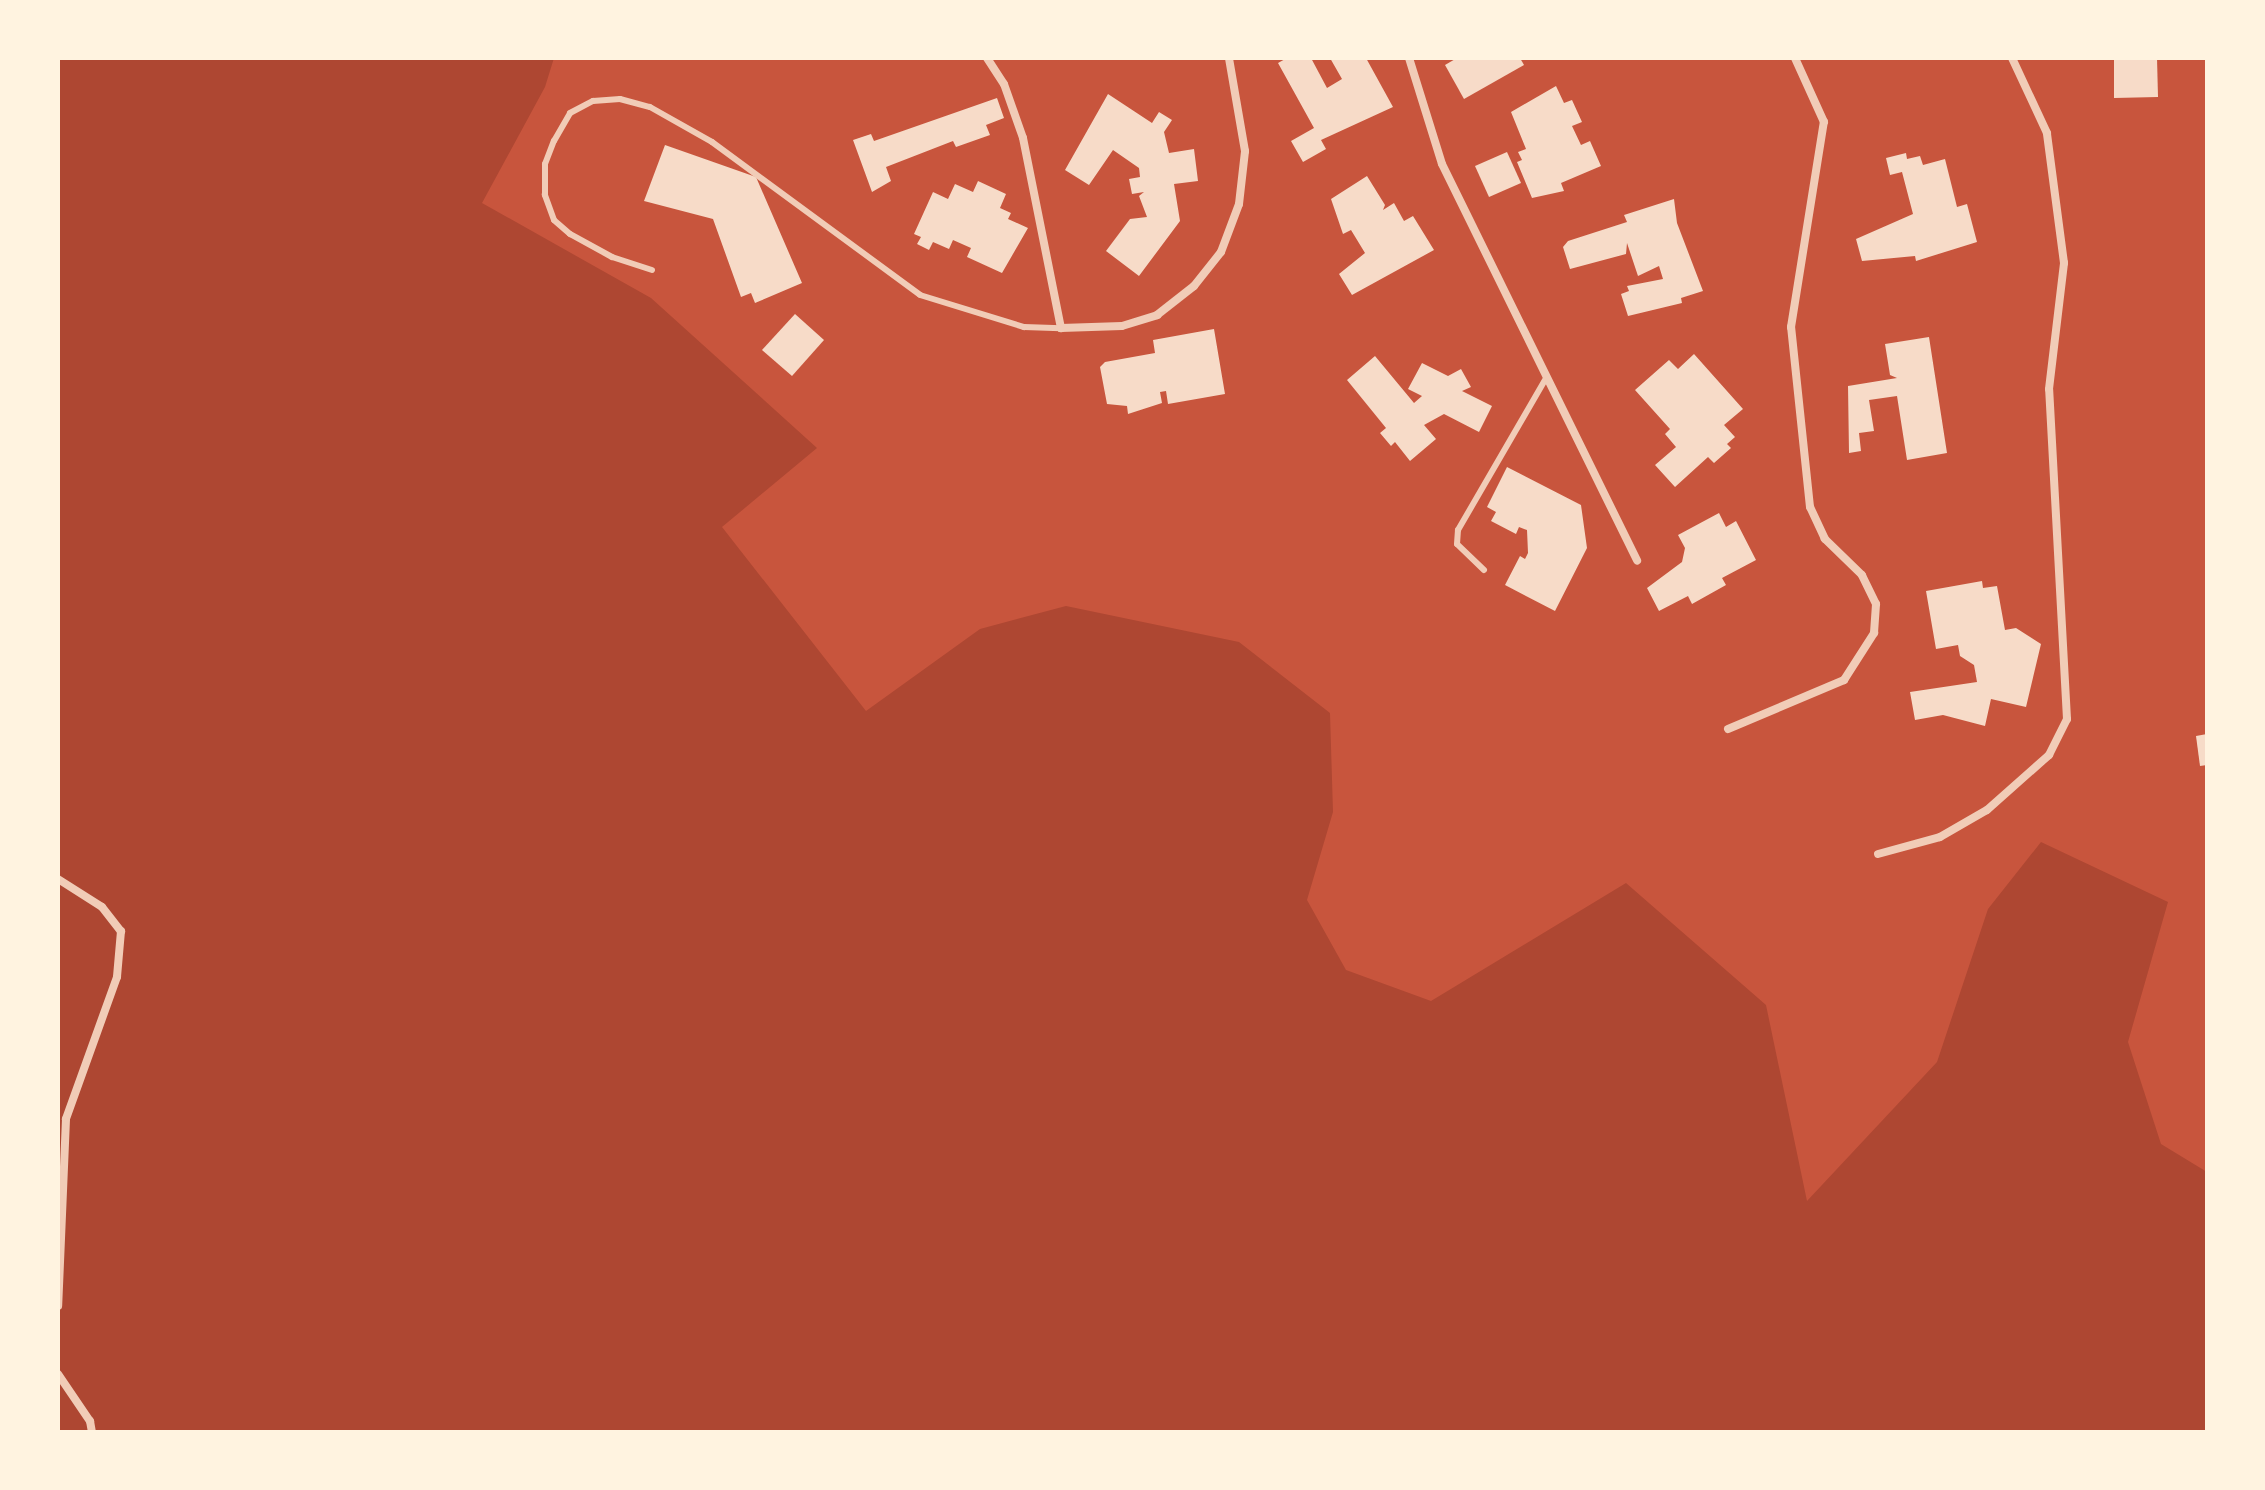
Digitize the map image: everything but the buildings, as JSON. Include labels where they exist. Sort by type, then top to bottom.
[{"type":"street","points":[[987,58],[1004,84],[1023,138],[1061,328],[1122,326],[1157,315],[1194,286],[1221,252],[1239,204],[1245,151],[1229,58]]},
{"type":"street","points":[[1409,58],[1442,164],[1637,561]]},
{"type":"street","points":[[1728,729],[1844,680],[1874,633],[1876,604],[1862,575],[1825,539],[1810,507],[1791,327],[1824,122],[1795,58]]},
{"type":"street","points":[[1878,854],[1940,837],[1987,810],[2049,755],[2067,719],[2049,389],[2064,263],[2047,133],[2012,58]]},
{"type":"street","points":[[58,879],[102,907],[121,931],[117,977],[66,1119],[58,1306]]},
{"type":"street","points":[[58,1374],[90,1421],[92,1432]]},
{"type":"lane","points":[[652,270],[612,257],[570,234],[554,220],[545,195],[545,164],[554,141],[570,113],[593,101],[620,99],[650,107],[712,142],[920,295],[1024,327],[1061,328]]},
{"type":"lane","points":[[1484,570],[1457,544],[1458,530],[1546,378]]},
{"type":"shaded area","points":[[58,58],[554,58],[545,87],[482,203],[651,298],[817,448],[722,527],[866,711],[980,629],[1066,606],[1239,642],[1330,713],[1333,812],[1307,900],[1346,970],[1431,1001],[1626,883],[1766,1005],[1807,1201],[1937,1062],[1988,909],[2041,842],[2168,902],[2128,1042],[2161,1144],[2207,1172],[2207,1432],[58,1432]]}]
